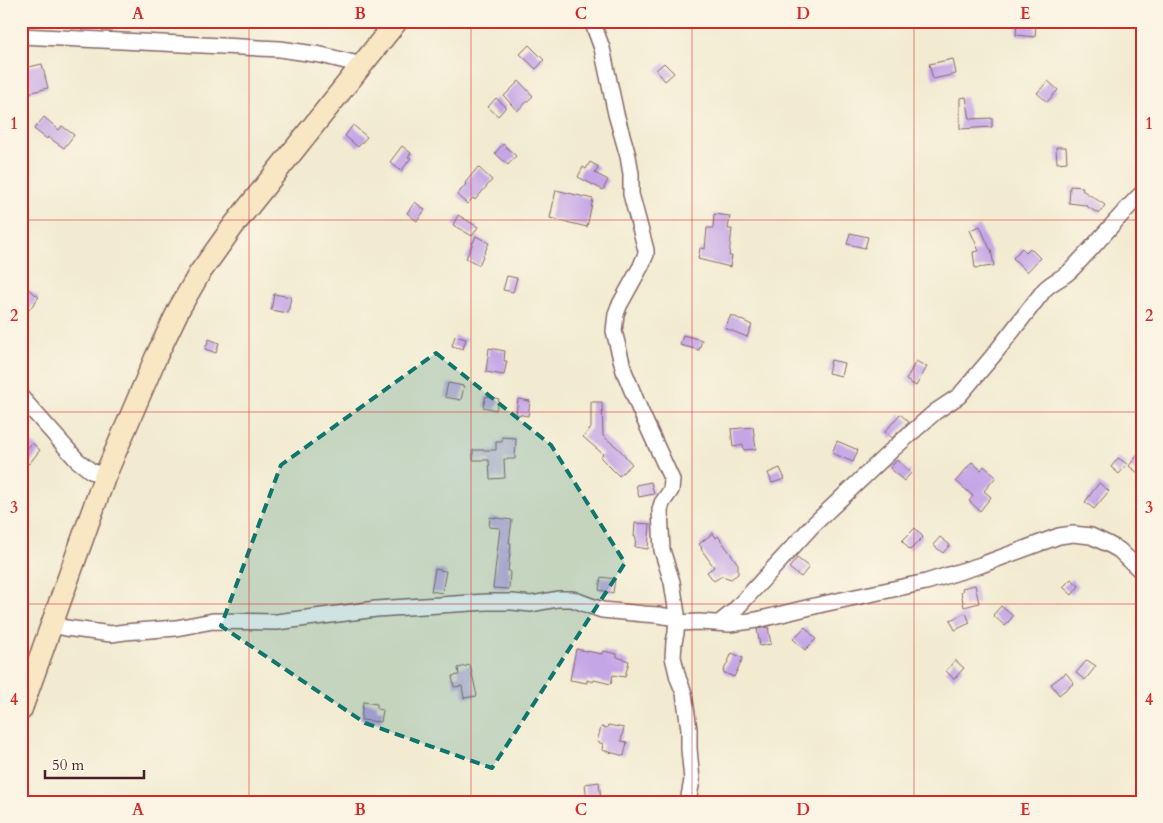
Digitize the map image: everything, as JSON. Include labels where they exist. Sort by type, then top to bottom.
[{"type":"street","points":[[21,710],[105,476],[156,357],[179,309],[199,274],[234,225],[397,21]]},
{"type":"street","points":[[592,21],[602,48],[616,114],[628,156],[632,194],[646,250],[641,266],[619,306],[614,331],[624,370],[672,480],[671,490],[662,503],[660,510],[662,550],[672,582],[677,621],[673,657],[684,693],[689,729],[692,780],[688,802]]},
{"type":"street","points":[[21,36],[280,49],[321,55],[362,65]]},
{"type":"street","points":[[719,623],[740,604],[813,525],[893,448],[935,412],[959,396],[1045,289],[1053,281],[1069,272],[1142,193]]},
{"type":"street","points":[[21,398],[77,460],[91,471],[105,476]]},
{"type":"street","points":[[52,625],[111,634],[176,628],[213,621],[277,622],[376,608],[478,602],[531,604],[558,599],[572,599],[602,610],[658,614],[677,621],[740,623],[926,582],[981,565],[1059,536],[1073,534],[1091,536],[1119,550],[1142,572]]},
{"type":"highlighted area","points":[[436,353],[551,445],[625,563],[492,768],[365,723],[221,626],[281,465]]},
{"type":"building","points":[[1017,21],[1036,24],[1035,37],[1016,35]]},
{"type":"building","points":[[529,45],[544,60],[536,69],[520,54]]},
{"type":"building","points":[[953,59],[956,74],[933,79],[929,64]]},
{"type":"building","points":[[664,63],[674,73],[665,81],[656,70]]},
{"type":"building","points":[[42,64],[48,88],[21,95],[21,69]]},
{"type":"building","points":[[519,81],[533,96],[517,111],[504,96]]},
{"type":"building","points":[[1048,81],[1058,90],[1047,102],[1037,93]]},
{"type":"building","points":[[966,97],[970,119],[992,118],[992,127],[960,129],[960,98]]},
{"type":"building","points":[[496,98],[506,107],[498,116],[488,107]]},
{"type":"building","points":[[44,117],[59,130],[62,126],[74,135],[64,148],[34,129]]},
{"type":"building","points":[[353,125],[367,137],[358,147],[345,136]]},
{"type":"building","points":[[503,144],[516,156],[508,165],[495,153]]},
{"type":"building","points":[[402,146],[411,153],[408,157],[411,158],[401,171],[390,162]]},
{"type":"building","points":[[1056,147],[1066,147],[1067,162],[1057,163]]},
{"type":"building","points":[[590,162],[599,167],[595,173],[608,180],[603,190],[578,177],[583,167],[586,169]]},
{"type":"building","points":[[478,167],[492,180],[475,200],[473,198],[467,204],[457,195]]},
{"type":"building","points":[[1070,186],[1083,187],[1082,190],[1105,205],[1099,214],[1085,205],[1069,203]]},
{"type":"building","points":[[556,190],[593,199],[587,227],[550,218]]},
{"type":"building","points":[[415,202],[425,210],[417,221],[407,213]]},
{"type":"building","points":[[714,214],[730,216],[728,229],[732,229],[729,256],[732,256],[730,267],[698,259],[700,248],[705,249],[707,228],[713,228]]},
{"type":"building","points":[[458,215],[478,227],[472,236],[453,225]]},
{"type":"building","points":[[980,226],[991,249],[994,266],[975,268],[973,252],[979,251],[970,230]]},
{"type":"building","points":[[850,233],[868,237],[865,248],[847,244]]},
{"type":"building","points":[[476,236],[489,243],[479,265],[466,258]]},
{"type":"building","points":[[1022,248],[1026,252],[1030,248],[1040,258],[1027,272],[1013,258]]},
{"type":"building","points":[[507,276],[517,278],[513,292],[503,290]]},
{"type":"building","points":[[21,284],[39,297],[29,310],[21,305]]},
{"type":"building","points":[[274,294],[291,297],[288,313],[271,310]]},
{"type":"building","points":[[731,315],[752,325],[747,337],[725,328]]},
{"type":"building","points":[[683,335],[702,340],[699,350],[680,345]]},
{"type":"building","points":[[455,336],[466,339],[463,349],[452,346]]},
{"type":"building","points":[[209,339],[219,343],[216,353],[205,349]]},
{"type":"building","points":[[489,348],[505,351],[504,361],[507,361],[504,375],[486,372]]},
{"type":"building","points":[[831,360],[844,363],[841,376],[828,373]]},
{"type":"building","points":[[916,361],[927,367],[916,386],[906,380]]},
{"type":"building","points":[[448,383],[464,386],[461,400],[445,397]]},
{"type":"building","points":[[486,396],[499,399],[496,410],[483,407]]},
{"type":"building","points":[[518,399],[530,401],[528,416],[516,414]]},
{"type":"building","points":[[591,402],[602,402],[603,436],[619,449],[632,464],[619,476],[600,457],[603,454],[583,437],[591,428]]},
{"type":"building","points":[[900,414],[909,422],[892,438],[885,432]]},
{"type":"building","points":[[753,427],[756,449],[744,450],[743,445],[733,447],[731,429]]},
{"type":"building","points":[[502,437],[516,438],[515,459],[504,459],[505,478],[490,479],[489,460],[473,460],[473,450],[496,450],[496,442],[502,442]]},
{"type":"building","points":[[837,441],[858,450],[853,462],[832,453]]},
{"type":"building","points":[[32,443],[40,450],[29,464],[21,456]]},
{"type":"building","points":[[1142,449],[1142,476],[1129,466]]},
{"type":"building","points":[[1118,458],[1127,464],[1119,474],[1111,467]]},
{"type":"building","points":[[897,460],[911,473],[904,481],[890,468]]},
{"type":"building","points":[[972,462],[981,470],[984,466],[996,477],[984,491],[991,497],[980,511],[969,501],[973,496],[956,481]]},
{"type":"building","points":[[780,468],[785,479],[772,483],[768,473]]},
{"type":"building","points":[[651,482],[654,494],[639,497],[636,485]]},
{"type":"building","points":[[1099,483],[1109,491],[1094,509],[1085,502]]},
{"type":"building","points":[[490,517],[512,520],[509,543],[511,543],[508,571],[510,571],[509,589],[493,588],[500,528],[489,527]]},
{"type":"building","points":[[635,523],[650,524],[648,549],[635,547]]},
{"type":"building","points":[[915,528],[923,537],[910,550],[902,541]]},
{"type":"building","points":[[713,533],[716,538],[718,536],[738,564],[738,574],[731,579],[722,576],[714,581],[707,572],[714,567],[699,544]]},
{"type":"building","points":[[940,537],[950,545],[943,553],[933,545]]},
{"type":"building","points":[[797,558],[809,567],[801,577],[789,568]]},
{"type":"building","points":[[435,569],[446,571],[442,593],[431,591]]},
{"type":"building","points":[[601,577],[615,579],[613,593],[599,590]]},
{"type":"building","points":[[1071,579],[1079,586],[1072,595],[1063,587]]},
{"type":"building","points":[[975,585],[979,603],[964,607],[962,588]]},
{"type":"building","points":[[1001,606],[1013,616],[1005,626],[993,615]]},
{"type":"building","points":[[966,613],[970,623],[955,630],[950,620]]},
{"type":"building","points":[[768,627],[771,644],[760,646],[757,629]]},
{"type":"building","points":[[805,627],[816,639],[805,650],[793,639]]},
{"type":"building","points":[[576,649],[602,654],[603,651],[617,654],[617,657],[629,661],[625,677],[613,675],[611,684],[594,680],[593,682],[587,680],[587,683],[570,680]]},
{"type":"building","points":[[732,653],[743,658],[734,677],[723,672]]},
{"type":"building","points":[[955,660],[964,668],[954,679],[946,671]]},
{"type":"building","points":[[1087,660],[1096,666],[1085,680],[1076,673]]},
{"type":"building","points":[[470,665],[477,696],[464,698],[462,686],[454,687],[452,676],[459,675],[458,668]]},
{"type":"building","points":[[1066,673],[1074,683],[1059,695],[1051,684]]},
{"type":"building","points":[[363,702],[377,704],[377,709],[383,710],[381,722],[361,720]]},
{"type":"building","points":[[608,725],[624,728],[621,741],[627,742],[624,756],[602,750],[603,744],[597,742],[601,727],[607,728]]},
{"type":"building","points":[[599,782],[601,799],[587,800],[585,784]]}]
